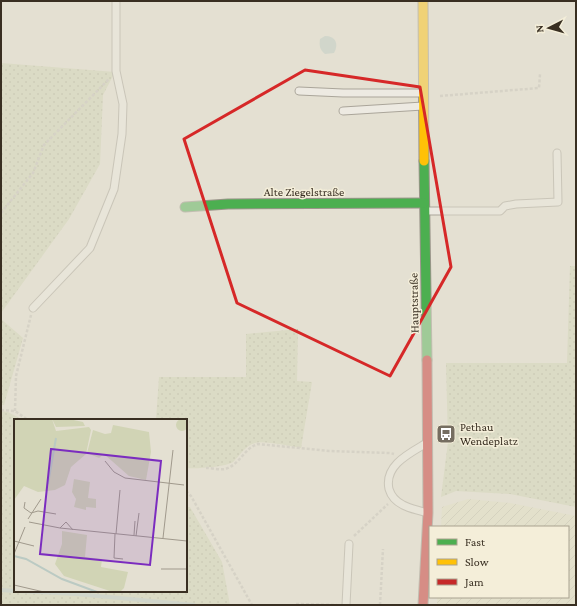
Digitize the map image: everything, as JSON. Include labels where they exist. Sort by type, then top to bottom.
[{"type":"main road","name":"Hauptstraße","points":[[422,605],[428,513],[423,1]]},
{"type":"main road","name":"Alte Ziegelstraße","points":[[185,207],[228,204],[424,207]]},
{"type":"lane","points":[[33,308],[90,248],[114,189],[122,134],[123,104],[116,71],[116,1]]},
{"type":"lane","points":[[299,91],[423,99]]},
{"type":"lane","points":[[344,111],[423,99]]},
{"type":"lane","points":[[424,207],[500,211],[505,206],[516,204],[558,202],[557,153]]},
{"type":"lane","points":[[428,441],[402,458],[391,471],[388,482],[390,493],[395,500],[402,505],[428,513]]},
{"type":"lane","points":[[346,605],[349,544]]},
{"type":"path","points":[[1,214],[34,173],[44,145],[116,71]]},
{"type":"path","points":[[423,99],[539,88],[540,74]]},
{"type":"path","points":[[15,411],[16,376],[33,308]]},
{"type":"path","points":[[1,410],[15,411],[27,419]]},
{"type":"path","points":[[206,468],[225,469],[236,462],[251,446],[258,444],[330,451],[390,453],[402,458]]},
{"type":"path","points":[[187,492],[191,496],[252,605]]},
{"type":"path","points":[[349,544],[352,538],[395,500]]},
{"type":"path","points":[[380,605],[383,549]]},
{"type":"path","points":[[296,604],[339,605]]},
{"type":"highlighted area","points":[[305,70],[420,87],[451,267],[390,376],[237,303],[184,139]]},
{"type":"shaded area","points":[[325,36],[332,37],[336,41],[336,50],[334,53],[325,54],[321,49],[320,39]]},
{"type":"shaded area","points":[[468,499],[510,503],[576,516],[576,605],[437,605],[437,598],[569,598],[569,526],[441,526],[442,507]]},
{"type":"green space","points":[[1,63],[115,72],[103,95],[100,164],[69,219],[1,313]]},
{"type":"green space","points":[[570,266],[576,266],[576,507],[510,494],[456,491],[441,497],[448,442],[446,363],[567,363]]},
{"type":"green space","points":[[1,319],[23,338],[4,405],[1,405]]},
{"type":"green space","points":[[298,329],[297,381],[312,382],[301,448],[259,442],[248,446],[234,461],[226,465],[187,468],[187,419],[156,419],[159,377],[246,377],[246,334]]},
{"type":"green space","points":[[1,411],[8,412],[21,419],[14,419],[14,592],[187,592],[187,507],[190,507],[222,562],[230,605],[1,605]]},
{"type":"waterway","points":[[1,590],[14,591]]},
{"type":"waterway","points":[[37,592],[76,594],[194,605]]},
{"type":"traffic: fast","points":[[424,161],[427,360]]},
{"type":"traffic: fast","points":[[185,207],[228,204],[424,203]]},
{"type":"traffic: slow","points":[[423,1],[424,161]]},
{"type":"traffic: jam","points":[[423,605],[428,513],[427,360]]},
{"type":"place","name":"Pethau Wendeplatz","points":[[446,434]]}]
